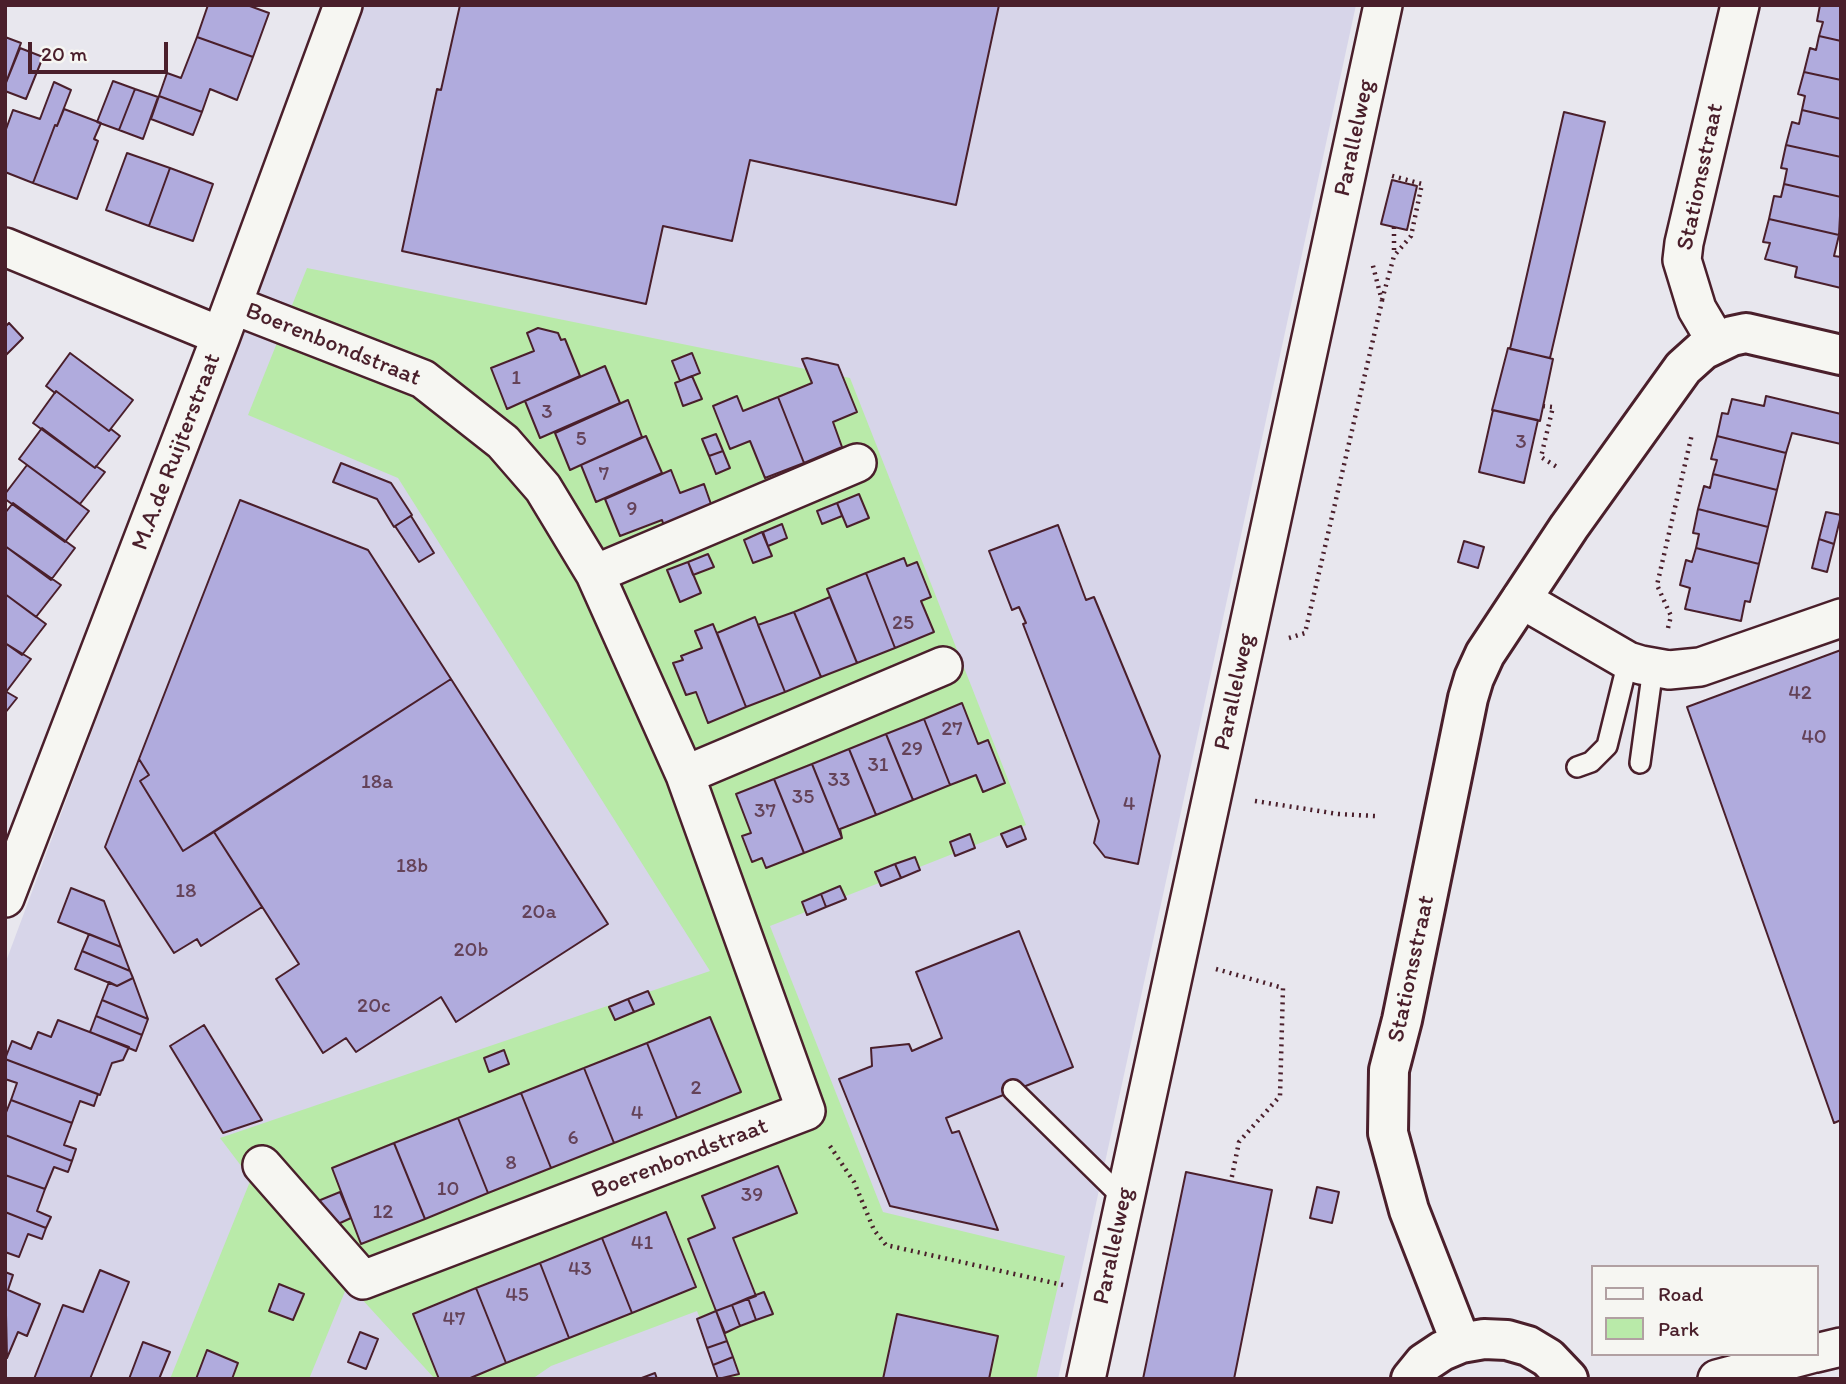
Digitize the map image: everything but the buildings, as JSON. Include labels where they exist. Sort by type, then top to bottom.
[{"type":"street","name":"M.A.de Ruijterstraat","points":[[5,898],[18,827],[227,321],[344,5]]},
{"type":"street","name":"Parallelweg","points":[[1086,1379],[1383,5]]},
{"type":"street","name":"Stationsstraat","points":[[1461,1342],[1409,1210],[1388,1133],[1389,1070],[1402,1020],[1468,698],[1485,654],[1569,527],[1683,368],[1703,350],[1717,343],[1697,309],[1682,260],[1740,5]]},
{"type":"street","name":"Boerenbondstraat","points":[[5,247],[227,321],[424,379],[503,442],[543,488],[595,574],[685,775],[806,1111],[363,1280],[262,1165]]},
{"type":"street","points":[[1717,343],[1746,333],[1841,355]]},
{"type":"street","points":[[595,574],[857,463]]},
{"type":"street","points":[[1521,600],[1641,665],[1669,670],[1700,667],[1841,618]]},
{"type":"street","points":[[685,775],[943,666]]},
{"type":"street","points":[[1411,1379],[1424,1363],[1442,1351],[1461,1342],[1484,1339],[1507,1340],[1528,1346],[1548,1358],[1568,1379]]},
{"type":"street","points":[[1818,1353],[1841,1347]]},
{"type":"street","points":[[1717,1379],[1803,1356]]},
{"type":"lane","points":[[1640,764],[1641,665]]},
{"type":"lane","points":[[1577,768],[1591,761],[1607,746],[1641,665]]},
{"type":"lane","points":[[1013,1090],[1124,1199]]},
{"type":"path","points":[[1385,174],[1422,184],[1411,236],[1394,256]]},
{"type":"path","points":[[1285,639],[1305,633],[1381,301],[1394,256],[1394,227]]},
{"type":"path","points":[[1372,261],[1381,301]]},
{"type":"path","points":[[1543,406],[1553,407],[1541,457],[1564,471]]},
{"type":"path","points":[[1641,665],[1667,635],[1671,616],[1657,586],[1695,423]]},
{"type":"path","points":[[1253,801],[1338,814],[1375,816]]},
{"type":"path","points":[[1214,968],[1283,988],[1280,1096],[1239,1142],[1231,1181]]},
{"type":"path","points":[[806,1111],[854,1182],[874,1230],[886,1245],[1104,1294]]},
{"type":"shaded area","points":[[363,5],[1356,5],[1058,1379],[5,1379],[5,964]]},
{"type":"green space","points":[[307,268],[850,378],[1026,825],[770,926],[883,1212],[1065,1256],[1036,1379],[724,1379],[697,1311],[551,1366],[532,1379],[435,1379],[348,1284],[309,1379],[170,1379],[251,1179],[220,1138],[710,971],[398,478],[248,415]]}]
